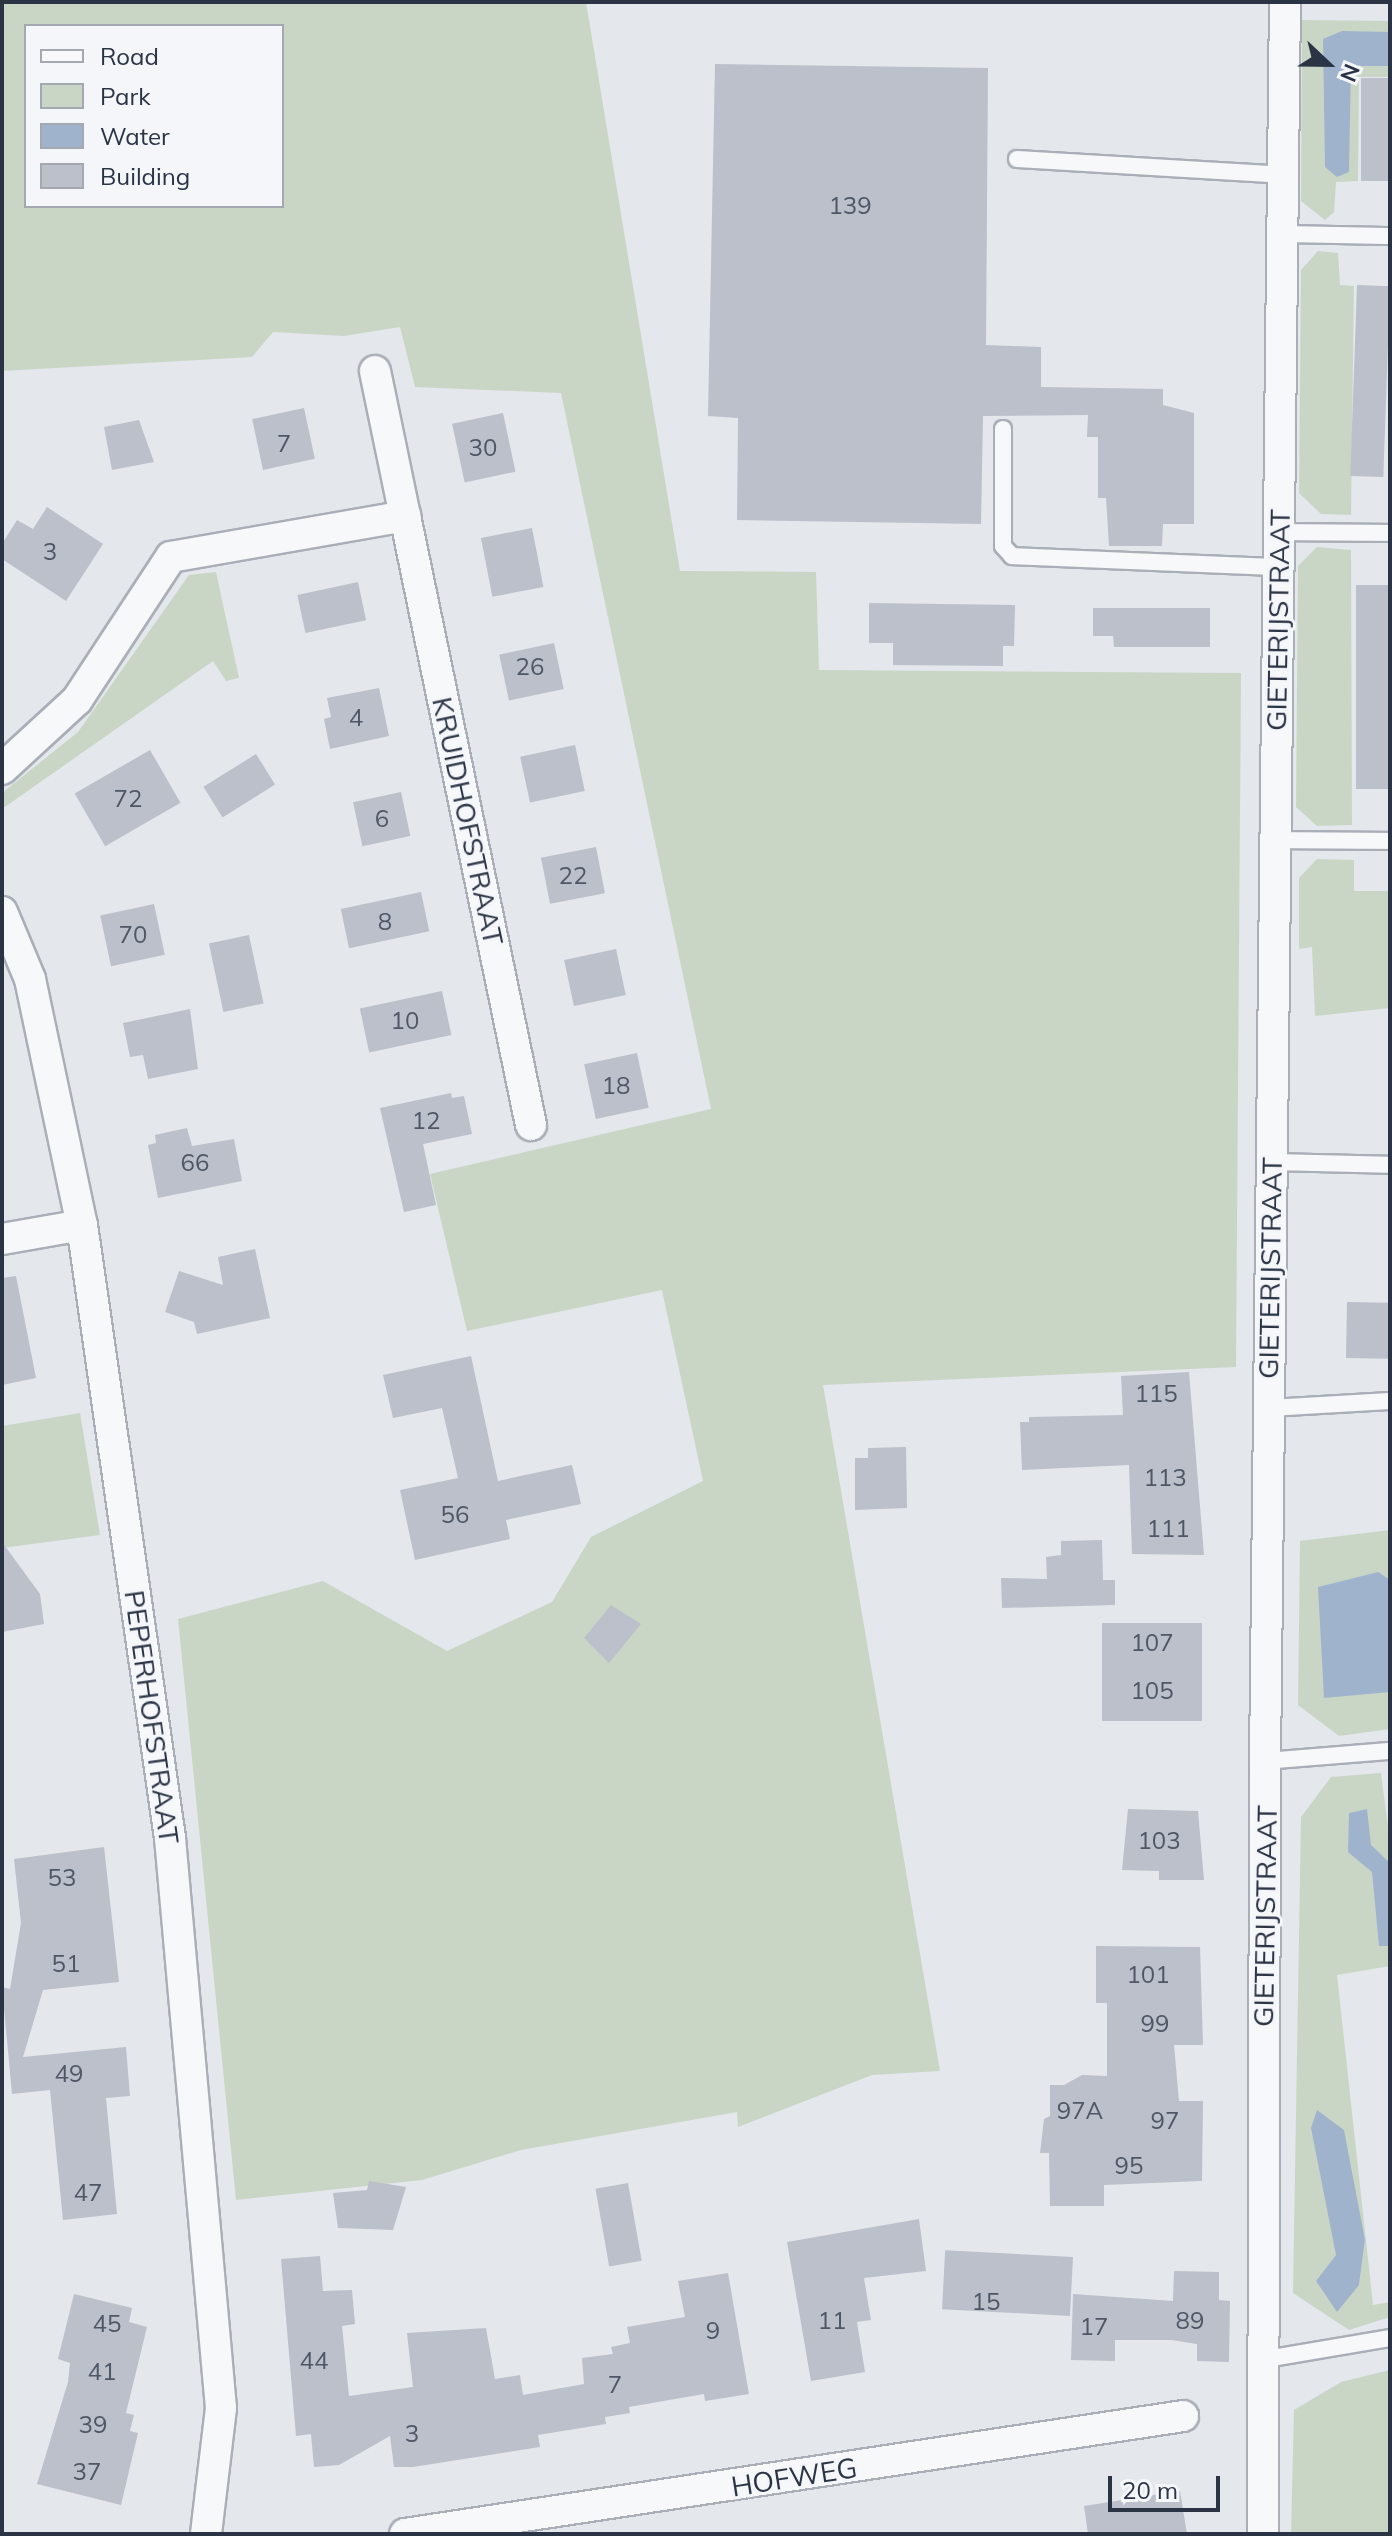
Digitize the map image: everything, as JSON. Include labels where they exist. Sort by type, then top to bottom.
[{"type":"street","name":"GIETERIJSTRAAT","points":[[1263,2534],[1260,2360],[1265,1761],[1285,2]]},
{"type":"street","name":"KRUIDHOFSTRAAT","points":[[375,371],[531,1125]]},
{"type":"street","points":[[2,769],[77,700],[171,557],[405,516]]},
{"type":"street","name":"PEPERHOFSTRAAT","points":[[2,912],[30,979],[82,1225],[170,1838],[221,2408],[206,2534]]},
{"type":"street","points":[[2,1239],[82,1225]]},
{"type":"street","name":"HOFWEG","points":[[405,2534],[1183,2416]]},
{"type":"lane","points":[[1017,159],[1283,175]]},
{"type":"lane","points":[[1282,234],[1390,236]]},
{"type":"lane","points":[[1003,429],[1003,546],[1012,556],[1278,567]]},
{"type":"lane","points":[[1279,532],[1390,533]]},
{"type":"lane","points":[[1275,840],[1390,841]]},
{"type":"lane","points":[[1271,1162],[1390,1165]]},
{"type":"lane","points":[[1269,1408],[1390,1401]]},
{"type":"lane","points":[[1265,1761],[1390,1751]]},
{"type":"lane","points":[[1260,2360],[1390,2338]]},
{"type":"green space","points":[[2,2],[586,2],[680,571],[816,572],[819,670],[1241,673],[1236,1367],[823,1385],[940,2071],[872,2075],[738,2127],[737,2112],[521,2150],[422,2180],[236,2200],[178,1619],[323,1581],[447,1651],[552,1602],[591,1537],[703,1481],[662,1290],[467,1331],[430,1174],[711,1109],[561,393],[415,387],[400,327],[344,336],[273,332],[252,357],[2,371]]},
{"type":"green space","points":[[1302,20],[1390,21],[1390,77],[1359,77],[1358,181],[1336,182],[1334,212],[1325,220],[1301,201]]},
{"type":"green space","points":[[1318,251],[1338,253],[1340,285],[1354,286],[1351,515],[1321,514],[1299,493],[1301,270]]},
{"type":"green space","points":[[1317,547],[1351,550],[1352,825],[1317,826],[1296,807],[1298,566]]},
{"type":"green space","points":[[216,572],[239,678],[226,681],[213,661],[2,809],[2,793],[78,732],[189,575]]},
{"type":"green space","points":[[1317,859],[1354,860],[1354,891],[1390,891],[1390,1008],[1315,1016],[1312,947],[1299,949],[1299,878]]},
{"type":"green space","points":[[80,1413],[100,1535],[2,1548],[2,1426]]},
{"type":"green space","points":[[1390,1530],[1390,1729],[1339,1736],[1298,1705],[1300,1541]]},
{"type":"green space","points":[[1381,1773],[1390,1842],[1390,1966],[1337,1975],[1373,2305],[1390,2302],[1390,2317],[1349,2330],[1293,2293],[1301,1817],[1331,1777]],"holes":[[[1365,2240],[1359,2285],[1316,2281],[1336,2256]]]},
{"type":"green space","points":[[1390,2370],[1390,2534],[1291,2534],[1294,2410],[1341,2382]]},
{"type":"water","points":[[1342,31],[1390,32],[1390,66],[1351,66],[1349,172],[1337,177],[1325,167],[1323,39]]},
{"type":"water","points":[[1378,1572],[1390,1580],[1390,1692],[1324,1698],[1318,1587]]},
{"type":"water","points":[[1367,1809],[1371,1845],[1390,1863],[1388,1946],[1379,1946],[1372,1872],[1348,1852],[1349,1813]]},
{"type":"water","points":[[1317,2110],[1344,2130],[1365,2240],[1359,2285],[1337,2312],[1316,2281],[1336,2255],[1311,2128]]},
{"type":"building","points":[[715,64],[988,68],[986,345],[1041,347],[1041,387],[1163,389],[1163,405],[1194,413],[1194,524],[1163,524],[1162,546],[1109,546],[1106,498],[1098,498],[1098,437],[1087,437],[1088,415],[983,416],[981,524],[737,520],[738,418],[708,416]]},
{"type":"building","points":[[1361,78],[1390,78],[1390,181],[1361,181]]},
{"type":"building","points":[[1357,285],[1390,286],[1383,477],[1350,476]]},
{"type":"building","points":[[304,408],[315,459],[263,470],[252,419]]},
{"type":"building","points":[[503,413],[515,472],[465,483],[452,424]]},
{"type":"building","points":[[139,420],[154,462],[112,470],[104,427]]},
{"type":"building","points":[[47,507],[103,544],[66,601],[2,559],[2,544],[17,520],[33,529]]},
{"type":"building","points":[[532,528],[543,587],[492,597],[481,538]]},
{"type":"building","points":[[358,582],[366,620],[305,633],[297,595]]},
{"type":"building","points":[[1356,585],[1390,585],[1390,789],[1356,789]]},
{"type":"building","points":[[869,603],[1015,605],[1014,646],[1003,646],[1003,666],[893,665],[893,643],[869,643]]},
{"type":"building","points":[[1093,608],[1210,608],[1210,647],[1114,647],[1113,636],[1093,636]]},
{"type":"building","points":[[554,643],[564,689],[509,701],[499,655]]},
{"type":"building","points":[[379,688],[389,736],[330,749],[324,719],[331,717],[327,698]]},
{"type":"building","points":[[575,745],[585,791],[530,803],[520,757]]},
{"type":"building","points":[[150,750],[180,803],[105,846],[75,794]]},
{"type":"building","points":[[256,754],[275,785],[222,817],[203,787]]},
{"type":"building","points":[[401,792],[410,836],[362,846],[353,802]]},
{"type":"building","points":[[596,847],[605,893],[550,904],[541,858]]},
{"type":"building","points":[[421,892],[429,931],[349,948],[341,909]]},
{"type":"building","points":[[154,904],[165,955],[111,966],[100,915]]},
{"type":"building","points":[[249,935],[264,1003],[223,1012],[209,944]]},
{"type":"building","points":[[616,949],[626,995],[574,1006],[564,960]]},
{"type":"building","points":[[442,991],[451,1035],[369,1052],[360,1008]]},
{"type":"building","points":[[190,1009],[198,1069],[148,1079],[143,1055],[130,1057],[123,1023]]},
{"type":"building","points":[[637,1053],[649,1108],[596,1119],[584,1064]]},
{"type":"building","points":[[451,1093],[452,1098],[464,1096],[472,1134],[423,1144],[436,1205],[404,1212],[380,1108]]},
{"type":"building","points":[[187,1128],[192,1146],[234,1139],[242,1181],[158,1198],[148,1145],[156,1143],[155,1135]]},
{"type":"building","points":[[255,1249],[270,1318],[197,1334],[194,1322],[165,1312],[179,1271],[223,1285],[218,1257]]},
{"type":"building","points":[[16,1276],[36,1378],[2,1385],[2,1278]]},
{"type":"building","points":[[1347,1302],[1390,1303],[1389,1359],[1346,1358]]},
{"type":"building","points":[[471,1356],[498,1481],[572,1465],[581,1504],[506,1520],[510,1539],[415,1560],[400,1490],[458,1478],[442,1408],[393,1418],[383,1375]]},
{"type":"building","points":[[1189,1372],[1204,1555],[1132,1554],[1129,1465],[1022,1470],[1020,1422],[1029,1422],[1029,1417],[1123,1415],[1121,1376]]},
{"type":"building","points":[[906,1447],[907,1508],[855,1510],[855,1458],[868,1458],[868,1448]]},
{"type":"building","points":[[1102,1540],[1103,1580],[1115,1580],[1115,1605],[1002,1608],[1001,1578],[1047,1579],[1046,1557],[1061,1555],[1061,1541]]},
{"type":"building","points":[[2,1542],[40,1594],[44,1624],[2,1632]]},
{"type":"building","points":[[611,1605],[641,1624],[609,1663],[584,1638]]},
{"type":"building","points":[[1102,1623],[1202,1623],[1202,1721],[1102,1721]]},
{"type":"building","points":[[1128,1809],[1198,1811],[1204,1880],[1159,1880],[1159,1871],[1122,1870]]},
{"type":"building","points":[[104,1847],[119,1982],[43,1990],[23,2057],[126,2047],[130,2096],[106,2098],[117,2214],[63,2220],[50,2090],[12,2094],[2,1987],[10,1989],[21,1923],[14,1859]]},
{"type":"building","points":[[1096,1946],[1200,1947],[1203,2045],[1174,2045],[1179,2101],[1203,2101],[1202,2181],[1104,2185],[1104,2206],[1050,2206],[1049,2153],[1040,2153],[1044,2119],[1050,2116],[1050,2085],[1064,2085],[1082,2075],[1107,2076],[1107,2003],[1096,2003]]},
{"type":"building","points":[[369,2181],[406,2187],[393,2230],[338,2228],[333,2193],[367,2190]]},
{"type":"building","points":[[628,2183],[642,2261],[609,2267],[596,2189]]},
{"type":"building","points":[[919,2219],[926,2271],[864,2278],[871,2320],[857,2322],[865,2372],[811,2381],[787,2242]]},
{"type":"building","points":[[945,2250],[1073,2257],[1070,2316],[942,2309]]},
{"type":"building","points":[[320,2256],[323,2291],[352,2290],[355,2324],[342,2326],[349,2396],[413,2387],[407,2333],[486,2328],[495,2379],[520,2375],[523,2395],[584,2384],[582,2358],[613,2354],[611,2347],[630,2343],[627,2327],[685,2317],[678,2281],[728,2273],[749,2394],[705,2401],[704,2394],[629,2407],[630,2413],[605,2417],[606,2424],[538,2435],[540,2447],[413,2467],[394,2467],[390,2436],[339,2465],[314,2467],[311,2434],[296,2436],[281,2259]]},
{"type":"building","points":[[1174,2271],[1219,2272],[1219,2300],[1230,2301],[1229,2362],[1197,2361],[1197,2344],[1172,2340],[1115,2340],[1115,2361],[1071,2360],[1073,2294],[1173,2301]]},
{"type":"building","points":[[74,2294],[132,2308],[129,2322],[147,2327],[126,2413],[134,2415],[130,2431],[138,2433],[121,2505],[37,2484],[68,2382],[70,2363],[58,2359]]},
{"type":"building","points":[[1180,2491],[1187,2534],[1088,2534],[1084,2506]]}]
